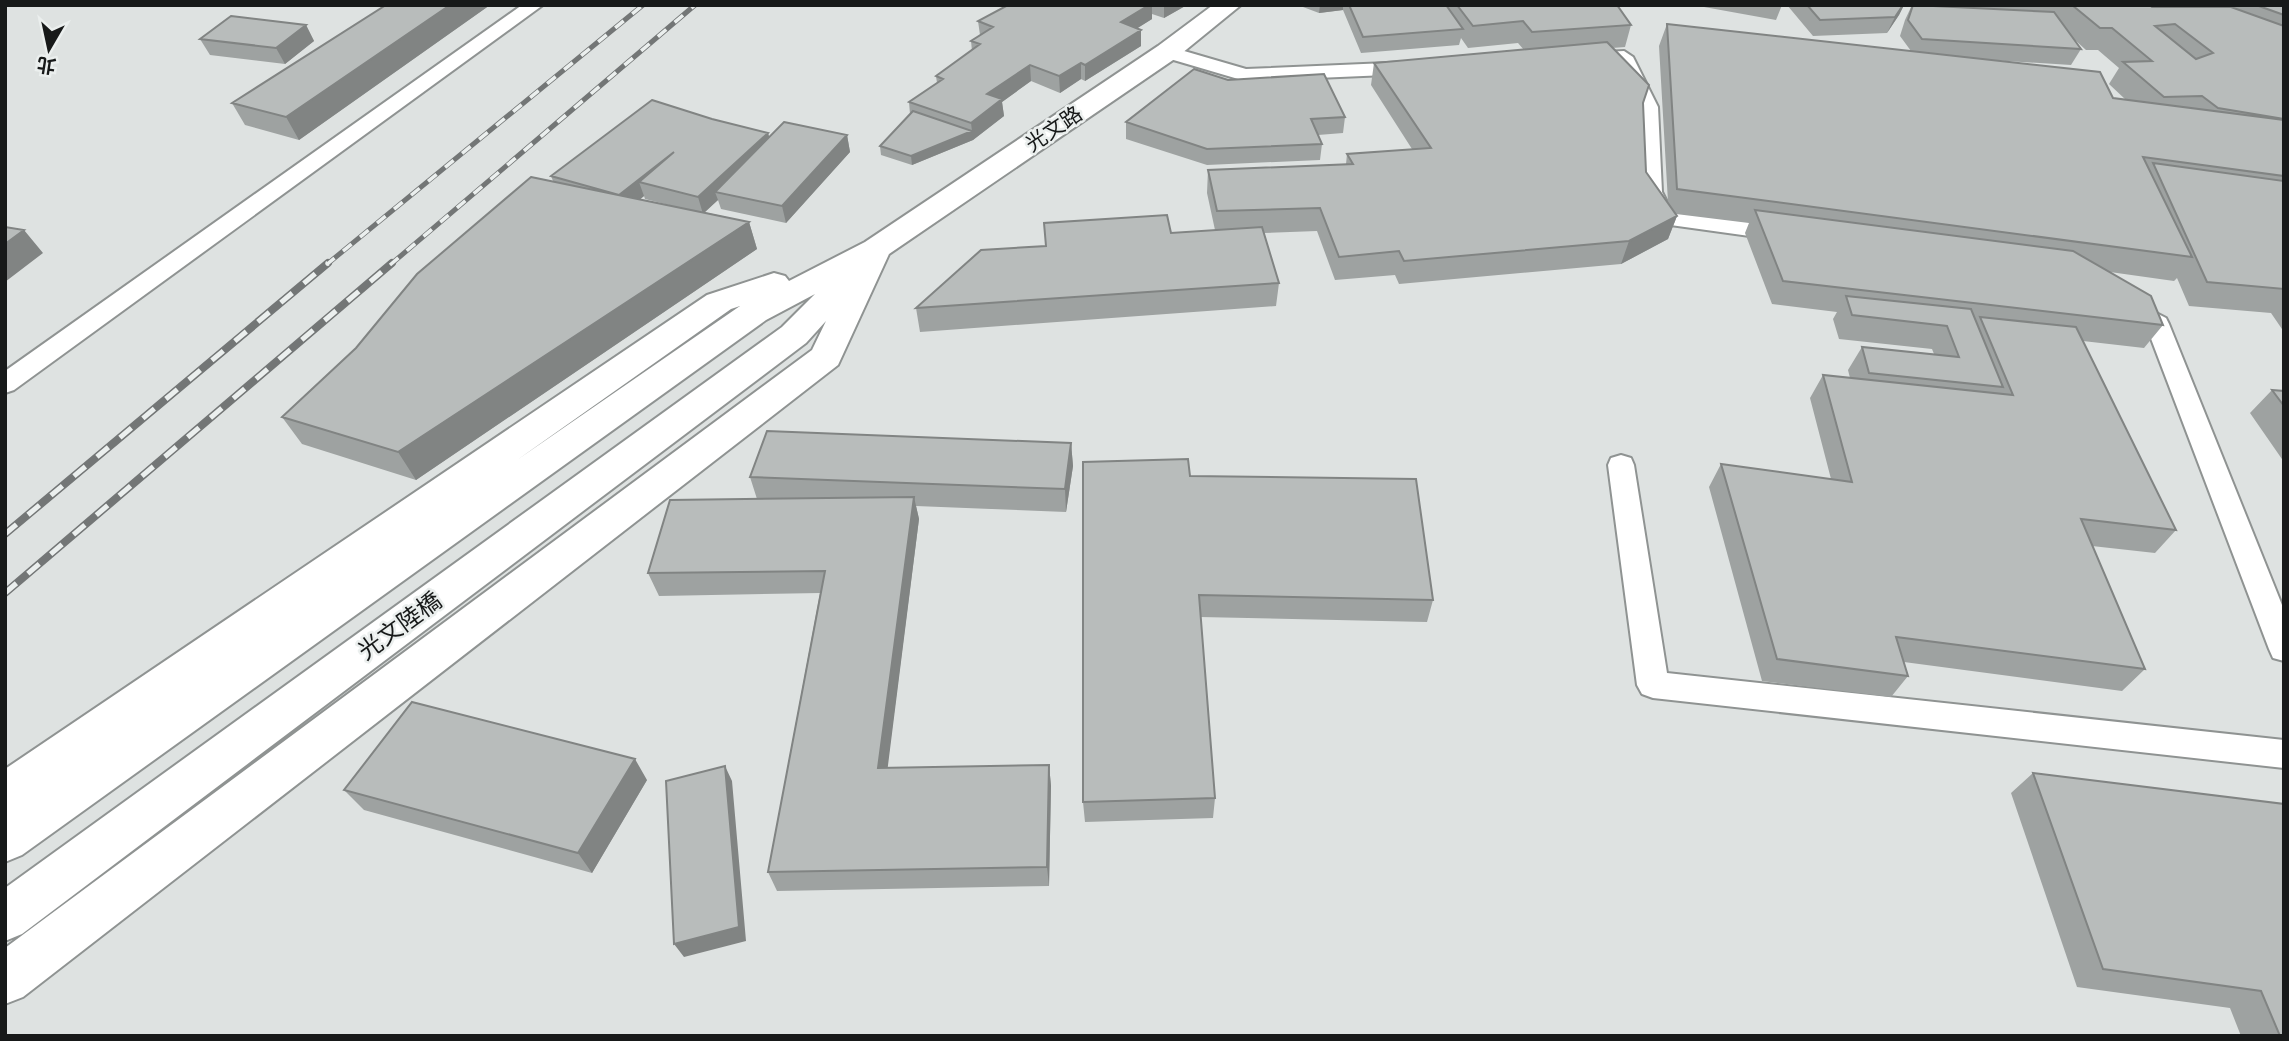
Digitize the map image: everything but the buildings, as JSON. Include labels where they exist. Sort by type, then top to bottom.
[{"type":"street","name":"光文路","points":[[876,249],[1167,52],[1229,5]]},
{"type":"street","points":[[5,840],[754,312],[876,249]]},
{"type":"street","points":[[5,795],[719,302],[876,249]]},
{"type":"street","points":[[5,979],[826,357],[876,249]]},
{"type":"street","name":"光文陸橋","points":[[5,917],[794,335],[876,249]]},
{"type":"lane","points":[[5,384],[534,5]]},
{"type":"lane","points":[[1167,52],[1245,75],[1434,66]]},
{"type":"lane","points":[[1556,61],[1624,57],[1648,107],[1651,192],[1664,218],[1811,237]]},
{"type":"lane","points":[[2109,295],[2157,324],[2284,649]]},
{"type":"lane","points":[[1622,465],[1653,685],[2284,754]]},
{"type":"railway","points":[[326,265],[643,5]]},
{"type":"railway","points":[[390,265],[695,5]]},
{"type":"railway","points":[[5,534],[328,263]]},
{"type":"railway","points":[[5,593],[392,263]]}]
